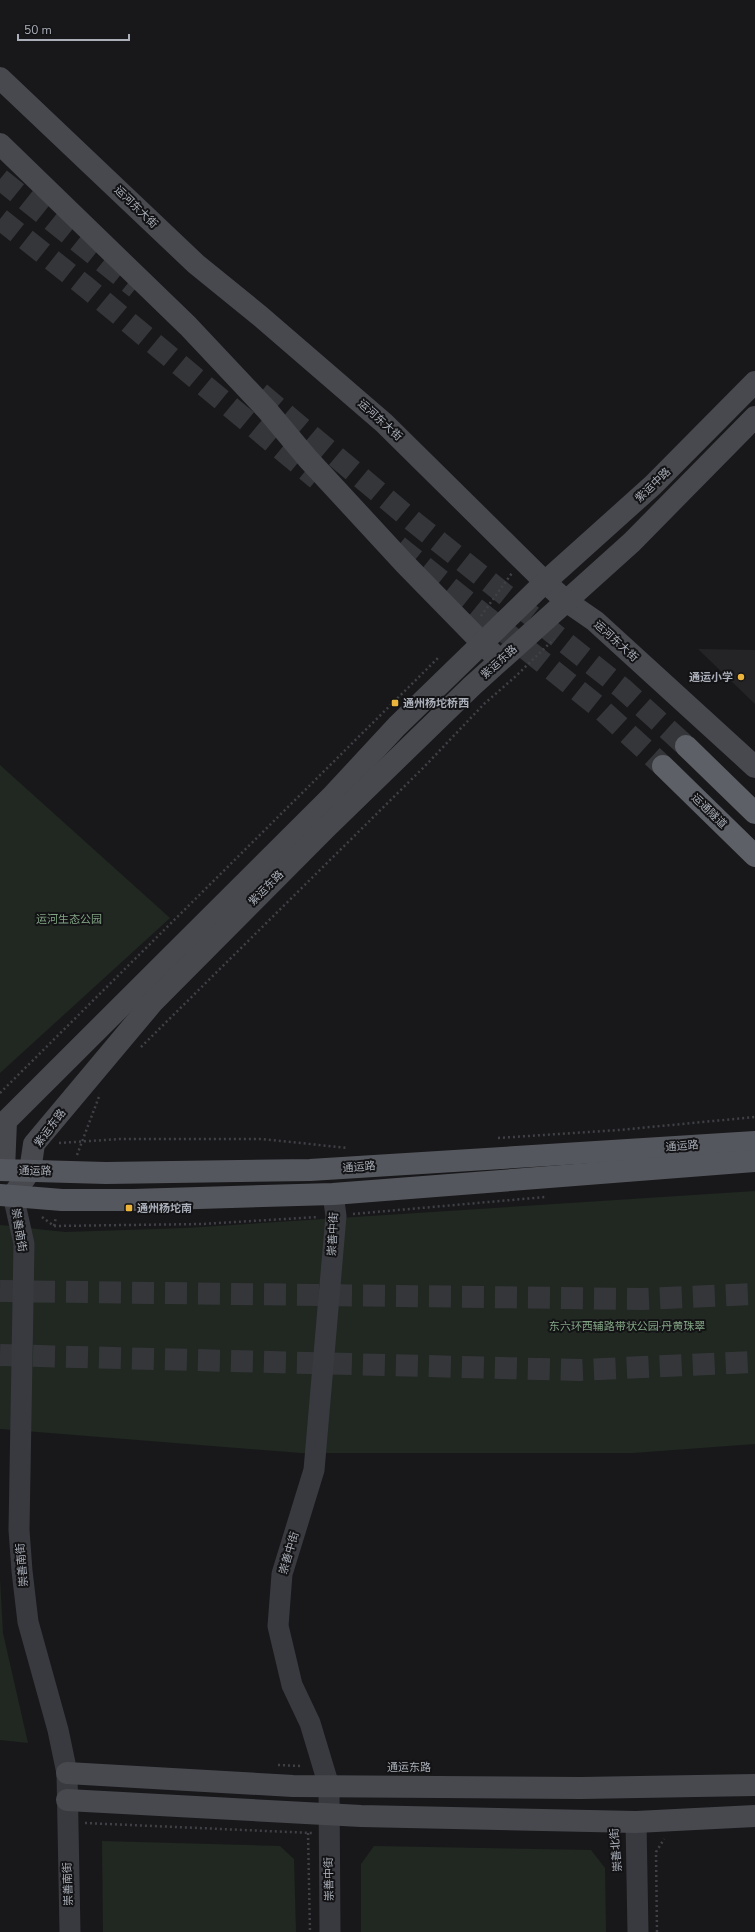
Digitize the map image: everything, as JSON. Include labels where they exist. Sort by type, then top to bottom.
[{"type":"highway","points":[[686,746],[755,813]]},
{"type":"highway","name":"运通隧道","points":[[663,766],[755,856]]},
{"type":"main road","name":"运河东大街","points":[[0,78],[196,264],[260,316],[384,423],[523,558],[566,602],[595,621],[755,767]]},
{"type":"main road","points":[[0,144],[188,326],[267,410],[308,459],[405,564],[477,636],[500,662]]},
{"type":"main road","name":"紫运中路","points":[[545,582],[653,485],[755,382]]},
{"type":"main road","points":[[566,602],[632,542],[755,417]]},
{"type":"main road","name":"紫运东路","points":[[7,1195],[2,1170],[6,1121],[333,795],[477,636],[545,582]]},
{"type":"main road","name":"紫运东路","points":[[7,1195],[30,1171],[34,1144],[153,1002],[326,828],[472,686],[566,602]]},
{"type":"main road","name":"通运路","points":[[2,1170],[72,1172],[310,1170],[755,1142]]},
{"type":"main road","name":"通运路","points":[[7,1195],[62,1200],[133,1200],[333,1194],[755,1161]]},
{"type":"main road","name":"通运东路","points":[[67,1773],[293,1786],[327,1776],[581,1788],[755,1785]]},
{"type":"main road","points":[[67,1800],[319,1814],[636,1822],[755,1816]]},
{"type":"street","name":"崇善中街","points":[[330,1932],[319,1814],[327,1776],[310,1723],[292,1684],[278,1626],[282,1574],[314,1470],[336,1216],[333,1194]]},
{"type":"street","name":"崇善南街","points":[[7,1195],[24,1244],[19,1530],[22,1572],[28,1622],[58,1730],[67,1773],[70,1932]]},
{"type":"street","name":"崇善北街","points":[[636,1822],[638,1932]]},
{"type":"path","points":[[477,636],[523,558]]},
{"type":"path","name":"紫运东路","points":[[139,1049],[425,766],[484,704],[516,676],[555,638]]},
{"type":"path","points":[[0,1093],[425,669],[442,655]]},
{"type":"path","points":[[72,1172],[82,1141],[102,1090]]},
{"type":"path","name":"通运路","points":[[492,1139],[619,1130],[755,1117]]},
{"type":"path","name":"通运路","points":[[34,1144],[82,1141],[262,1138],[354,1148]]},
{"type":"path","points":[[54,1226],[62,1200]]},
{"type":"path","points":[[271,1765],[327,1776]]},
{"type":"path","name":"崇善中街","points":[[310,1932],[319,1814]]},
{"type":"path","points":[[657,1932],[656,1852],[667,1834]]},
{"type":"shaded area","name":"通运小学","points":[[698,649],[755,650],[755,704]]},
{"type":"green space","name":"运河生态公园","points":[[0,765],[170,918],[0,1073]]},
{"type":"green space","name":"东六环西辅路带状公园·丹黄珠翠","points":[[755,1191],[755,1444],[633,1453],[301,1453],[0,1429],[0,1225],[65,1232],[186,1228]]},
{"type":"green space","points":[[0,1579],[3,1633],[28,1743],[0,1740]]},
{"type":"green space","points":[[102,1841],[280,1846],[294,1859],[296,1932],[103,1932]]},
{"type":"green space","points":[[374,1846],[591,1850],[605,1868],[606,1932],[361,1932],[361,1864]]},
{"type":"tunnel","points":[[0,179],[136,288]]},
{"type":"tunnel","points":[[0,219],[86,287],[317,479]]},
{"type":"tunnel","points":[[260,393],[414,522],[622,688],[686,746]]},
{"type":"tunnel","points":[[398,546],[601,709],[663,766]]},
{"type":"tunnel","points":[[0,1291],[642,1299],[755,1294]]},
{"type":"tunnel","points":[[0,1355],[580,1370],[755,1362]]},
{"type":"place","name":"通运小学","points":[[741,677]]},
{"type":"place","name":"通州杨坨桥西","points":[[395,703]]},
{"type":"place","name":"通州杨坨南","points":[[129,1208]]}]
